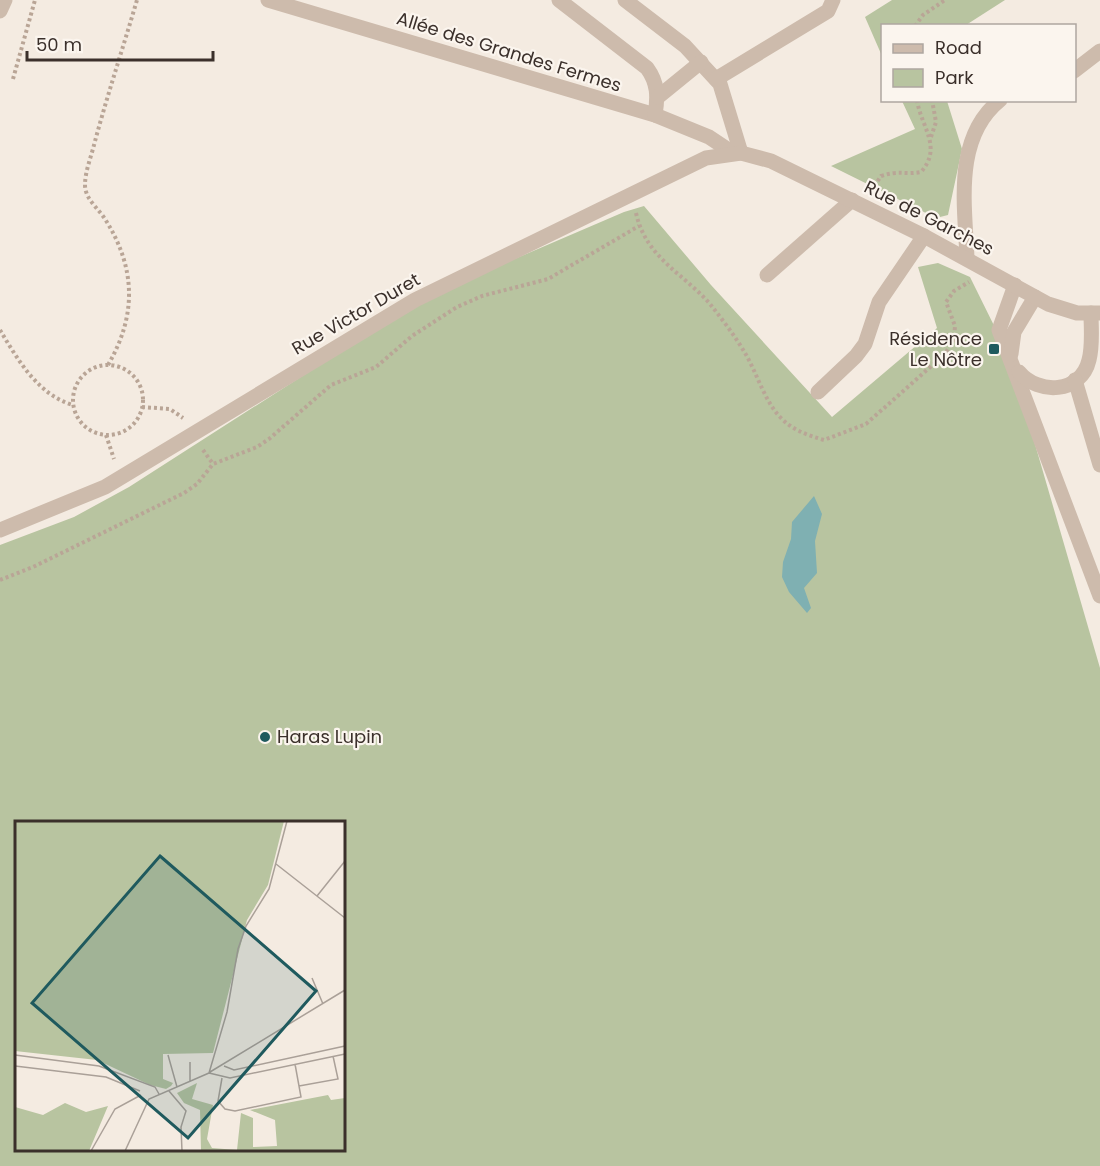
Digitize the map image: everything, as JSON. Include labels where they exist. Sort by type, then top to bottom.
[{"type":"street","points":[[0,11],[5,0]]},
{"type":"street","name":"Allée des Grandes Fermes","points":[[268,0],[655,115],[709,137],[737,153]]},
{"type":"street","points":[[559,0],[647,68],[655,79],[658,98],[655,115]]},
{"type":"street","points":[[625,0],[685,46],[717,79],[723,90],[737,153]]},
{"type":"street","points":[[717,79],[828,11],[833,0]]},
{"type":"street","points":[[1076,69],[1100,51]]},
{"type":"street","points":[[658,98],[701,62]]},
{"type":"street","points":[[973,262],[963,179],[978,125],[987,111],[998,102]]},
{"type":"street","name":"Rue de Garches","points":[[737,153],[771,161],[858,203],[973,262],[1035,297],[1077,313],[1095,313]]},
{"type":"street","name":"Rue Victor Duret","points":[[0,530],[105,487],[415,300],[667,178],[691,164],[737,153]]},
{"type":"street","points":[[767,275],[858,203]]},
{"type":"street","points":[[818,392],[856,356],[865,344],[879,302],[924,236]]},
{"type":"street","points":[[1015,285],[999,330],[1013,360],[1100,596]]},
{"type":"street","points":[[1035,297],[1014,332],[1013,360],[1024,378],[1036,386],[1059,387],[1075,380],[1095,361],[1095,313]]},
{"type":"street","points":[[1075,380],[1100,465]]},
{"type":"path","points":[[13,79],[35,0]]},
{"type":"path","points":[[108,365],[124,334],[129,276],[119,245],[103,216],[90,201],[85,185],[97,135],[138,0]]},
{"type":"path","points":[[916,24],[923,15],[945,0]]},
{"type":"path","points":[[858,203],[881,176],[904,170],[913,174],[921,172],[930,158],[931,138],[918,102]]},
{"type":"path","points":[[931,138],[936,131],[932,102]]},
{"type":"path","points":[[0,580],[33,567],[184,494],[197,484],[213,464],[257,447],[331,385],[376,367],[412,336],[457,307],[482,296],[548,279],[639,226],[660,258],[708,303],[744,351],[778,415],[796,431],[824,441],[866,424],[945,354],[954,339],[954,326],[946,302],[948,297],[969,282],[973,262]]},
{"type":"path","points":[[0,330],[19,362],[37,382],[50,395],[73,405]]},
{"type":"path","points":[[108,365],[122,368],[132,375],[139,384],[142,407],[130,427],[110,435],[90,430],[76,415],[73,405],[76,385],[82,376],[99,366],[108,365]]},
{"type":"path","points":[[142,407],[170,409],[180,415],[193,434]]},
{"type":"green space","points":[[892,0],[1005,0],[968,24],[881,24],[881,54],[865,17]]},
{"type":"green space","points":[[902,102],[947,102],[962,149],[948,215],[936,218],[831,166],[915,129]]},
{"type":"green space","points":[[644,206],[711,285],[832,417],[937,328],[918,267],[938,263],[970,277],[1010,358],[1100,668],[1100,1166],[0,1166],[0,545],[74,517],[129,487],[388,321],[454,285],[624,212]]},
{"type":"water","points":[[814,496],[822,514],[815,541],[817,573],[804,588],[811,608],[807,613],[789,592],[782,577],[783,562],[791,539],[792,522]]},
{"type":"place","name":"Résidence Le Nôtre","points":[[994,349]]},
{"type":"place","name":"Haras Lupin","points":[[265,737]]}]
